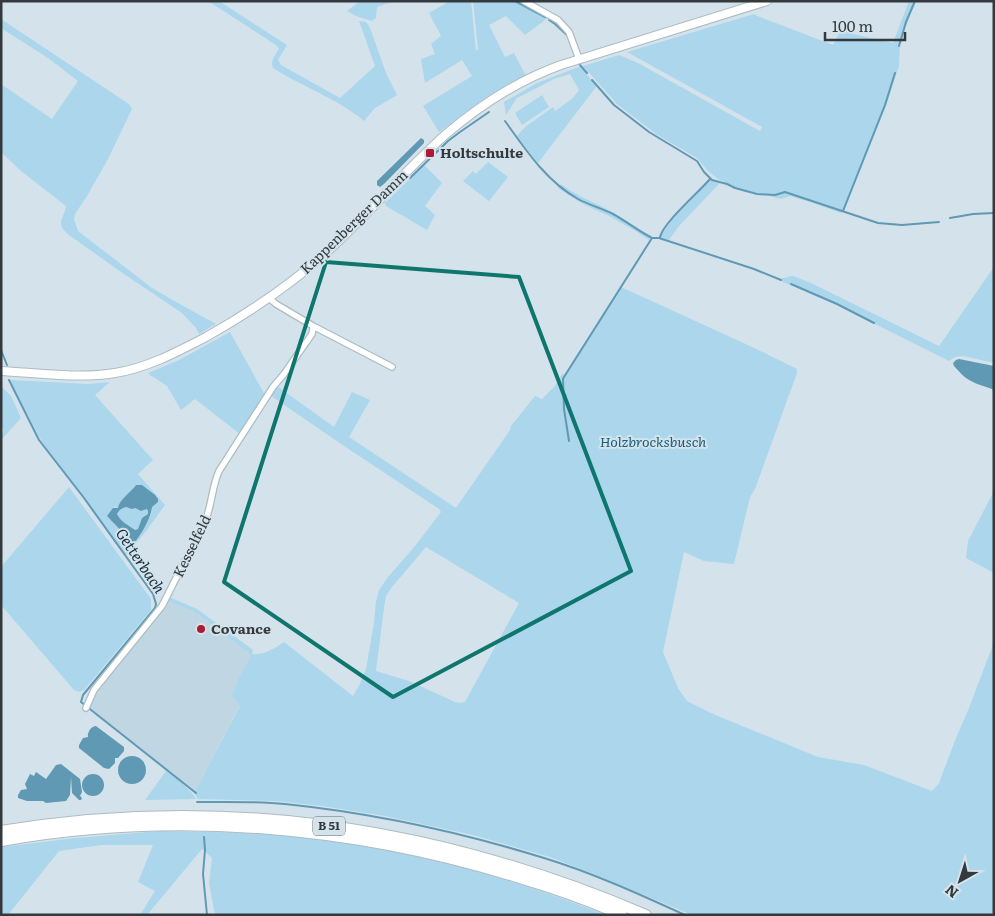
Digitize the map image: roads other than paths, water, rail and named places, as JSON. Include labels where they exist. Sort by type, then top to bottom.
[{"type":"highway","name":"B 51","points":[[1,832],[92,820],[181,816],[274,820],[349,828],[422,842],[503,863],[574,886],[646,915]]},
{"type":"highway","name":"B 51","points":[[1,841],[91,829],[178,825],[269,829],[340,836],[462,860],[570,894],[622,915]]},
{"type":"main road","name":"Kappenberger Damm","points":[[1,371],[81,376],[115,373],[131,370],[161,359],[190,345],[269,298],[301,274],[446,135],[500,96],[530,78],[546,70],[579,59],[767,1]]},
{"type":"street","points":[[524,1],[558,20],[569,32],[579,59]]},
{"type":"street","points":[[269,298],[313,326],[392,367]]},
{"type":"street","name":"Kesselfeld","points":[[87,707],[94,690],[164,603],[206,519],[211,505],[214,483],[219,471],[273,387],[312,334],[313,326]]},
{"type":"waterway","points":[[515,1],[545,17]]},
{"type":"waterway","points":[[899,46],[915,1]]},
{"type":"waterway","points":[[549,20],[569,37]]},
{"type":"waterway","points":[[580,65],[587,73]]},
{"type":"waterway","points":[[843,211],[885,105],[895,73]]},
{"type":"waterway","points":[[592,80],[614,105],[649,132],[697,161],[712,180],[757,194],[775,195],[785,192],[878,223],[902,225],[939,222]]},
{"type":"waterway","points":[[410,178],[448,141],[489,112]]},
{"type":"waterway","points":[[505,121],[546,174],[578,199],[613,214],[652,238],[659,238],[754,269],[781,280]]},
{"type":"waterway","points":[[660,237],[674,216],[710,179]]},
{"type":"waterway","points":[[950,218],[994,213]]},
{"type":"waterway","points":[[569,441],[564,409],[563,379],[652,238]]},
{"type":"waterway","points":[[791,284],[874,323]]},
{"type":"waterway","name":"Getterbach","points":[[1,350],[7,365]]},
{"type":"waterway","name":"Getterbach","points":[[9,380],[39,440],[84,498],[153,594],[156,604],[155,608],[83,695],[81,702],[196,793]]},
{"type":"waterway","points":[[197,802],[285,804],[383,818],[448,832],[580,870],[685,915]]},
{"type":"waterway","name":"Getterbach","points":[[204,837],[203,874],[207,915]]},
{"type":"place","name":"Holtschulte","points":[[430,153]]},
{"type":"place","name":"Covance","points":[[201,629]]},
{"type":"park label","name":"Holzbrocksbusch","points":[[653,442]]}]
